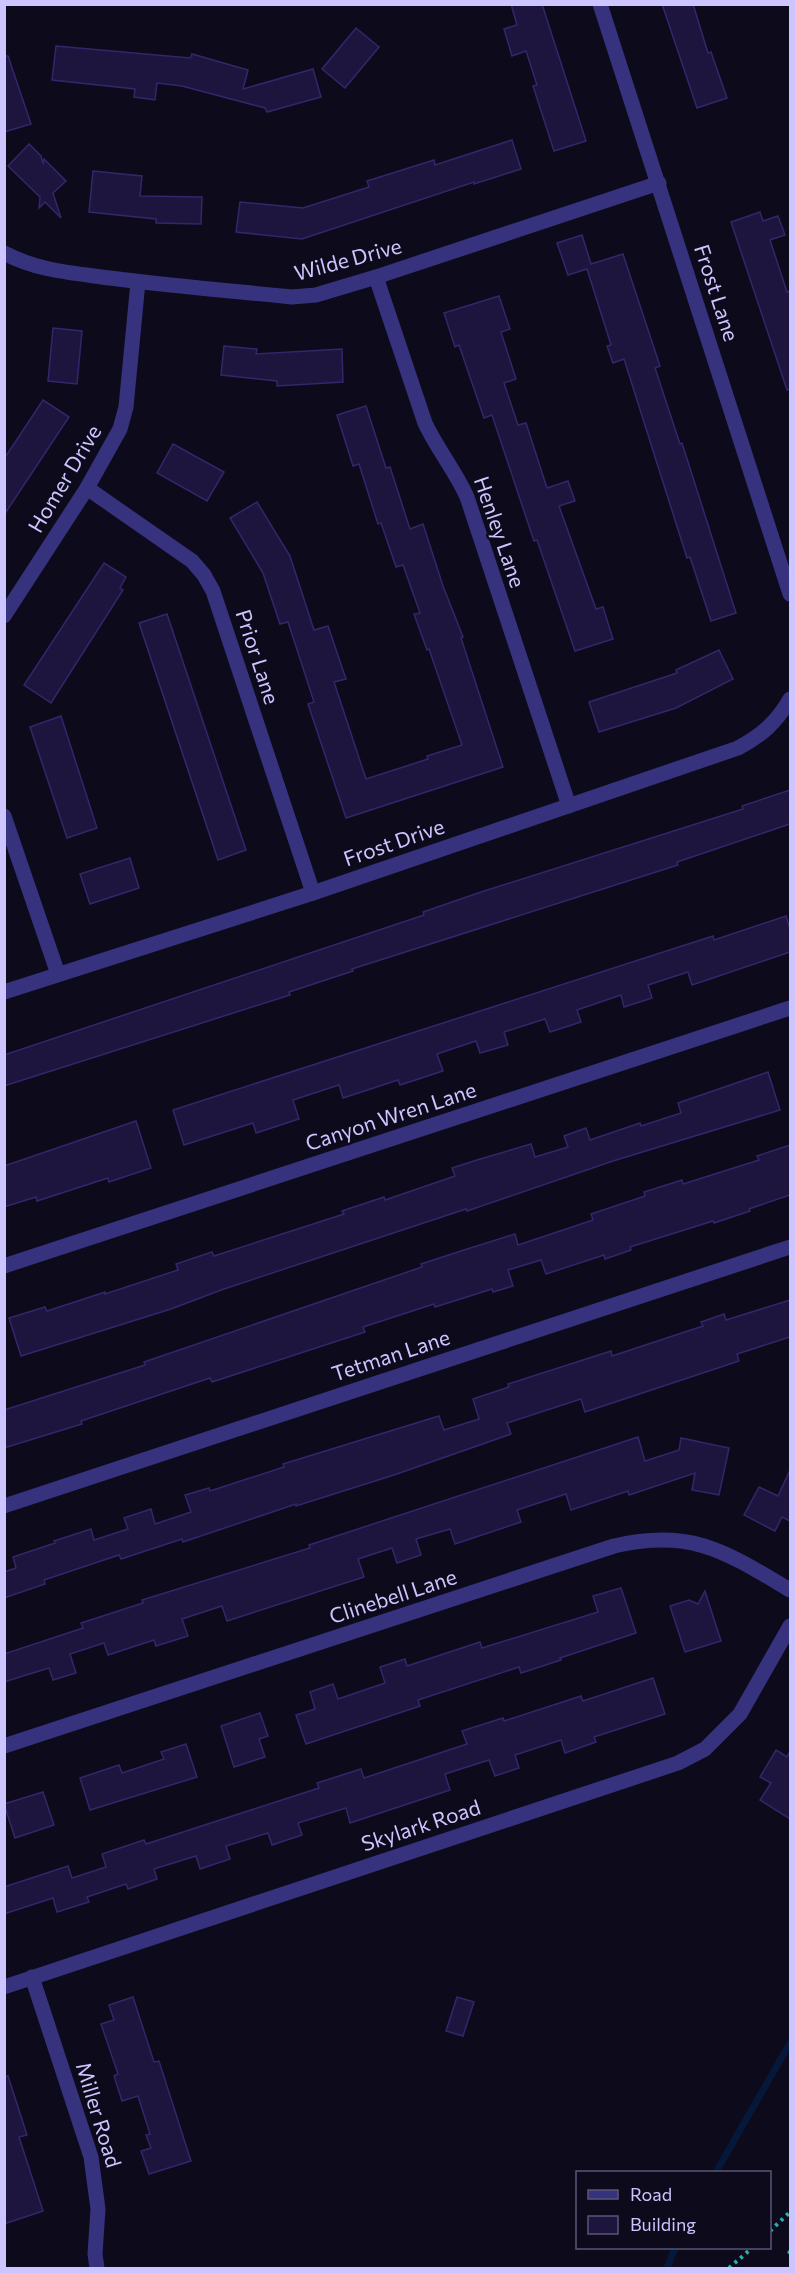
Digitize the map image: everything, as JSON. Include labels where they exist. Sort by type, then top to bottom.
[{"type":"street","name":"Frost Lane","points":[[600,4],[790,594]]},
{"type":"street","name":"Wilde Drive","points":[[4,253],[44,269],[138,282],[292,297],[316,295],[659,183]]},
{"type":"street","name":"Henley Lane","points":[[376,277],[425,423],[435,444],[456,474],[467,496],[569,806]]},
{"type":"street","name":"Homer Drive","points":[[4,616],[87,488],[120,429],[126,407],[138,282]]},
{"type":"street","name":"Prior Lane","points":[[87,488],[192,561],[213,591],[313,893]]},
{"type":"street","name":"Frost Drive","points":[[4,992],[313,893],[738,748],[758,738],[787,705]]},
{"type":"street","points":[[4,816],[58,974]]},
{"type":"street","name":"Canyon Wren Lane","points":[[4,1266],[790,1008]]},
{"type":"street","name":"Tetman Lane","points":[[4,1506],[790,1247]]},
{"type":"street","name":"Clinebell Lane","points":[[4,1746],[614,1546],[639,1540],[669,1539],[699,1543],[730,1555],[790,1590]]},
{"type":"street","name":"Skylark Road","points":[[4,1987],[678,1763],[705,1749],[740,1714],[790,1626]]},
{"type":"street","name":"Miller Road","points":[[32,1977],[91,2157],[98,2209],[95,2254],[97,2268]]},
{"type":"path","points":[[771,2230],[790,2212]]},
{"type":"path","points":[[729,2268],[750,2249]]},
{"type":"building","points":[[511,4],[542,4],[586,141],[554,151],[533,86],[537,85],[526,51],[512,56],[504,29],[517,25]]},
{"type":"building","points":[[662,4],[693,4],[708,53],[711,52],[727,98],[697,108]]},
{"type":"building","points":[[356,28],[379,47],[345,88],[322,69]]},
{"type":"building","points":[[56,46],[190,58],[192,54],[248,70],[243,89],[313,69],[321,97],[267,112],[265,108],[182,86],[157,83],[155,100],[134,97],[135,89],[52,80]]},
{"type":"building","points":[[4,56],[8,56],[31,124],[4,132]]},
{"type":"building","points":[[512,140],[521,169],[474,184],[474,182],[302,239],[236,232],[240,202],[303,208],[369,187],[367,181],[434,160],[435,165]]},
{"type":"building","points":[[29,144],[41,156],[43,164],[44,159],[66,181],[53,193],[61,218],[45,202],[39,208],[40,197],[8,166]]},
{"type":"building","points":[[93,171],[142,176],[140,196],[202,197],[201,224],[156,223],[156,219],[89,212]]},
{"type":"building","points":[[760,212],[763,221],[778,216],[785,235],[770,240],[787,292],[790,291],[790,389],[787,390],[731,222]]},
{"type":"building","points":[[582,235],[591,264],[623,254],[660,366],[655,368],[680,444],[682,443],[736,613],[711,621],[690,557],[687,558],[624,359],[613,363],[607,346],[611,345],[587,269],[568,275],[557,243]]},
{"type":"building","points":[[499,296],[510,329],[501,332],[516,379],[504,383],[518,425],[526,423],[547,488],[568,481],[575,501],[559,506],[596,609],[603,607],[613,639],[575,651],[537,540],[534,541],[492,415],[484,418],[459,345],[455,347],[444,313]]},
{"type":"building","points":[[53,328],[82,331],[77,384],[48,381]]},
{"type":"building","points":[[224,346],[257,349],[256,354],[342,349],[343,382],[277,386],[277,381],[221,375]]},
{"type":"building","points":[[43,400],[69,417],[4,515],[4,459]]},
{"type":"building","points":[[366,406],[386,468],[390,467],[410,529],[423,524],[443,586],[463,637],[461,638],[503,767],[346,818],[308,704],[314,702],[288,622],[280,624],[263,573],[230,518],[257,502],[290,556],[314,630],[328,626],[346,679],[334,682],[366,779],[428,759],[427,756],[462,745],[429,649],[427,650],[414,614],[420,613],[403,565],[396,567],[381,523],[378,524],[359,464],[353,466],[337,415]]},
{"type":"building","points":[[173,444],[224,472],[207,501],[157,473]]},
{"type":"building","points":[[104,563],[126,577],[120,588],[123,590],[51,703],[24,685]]},
{"type":"building","points":[[167,614],[246,850],[218,860],[139,623]]},
{"type":"building","points":[[719,650],[733,679],[676,708],[599,732],[589,702],[677,673],[676,670]]},
{"type":"building","points":[[61,716],[97,828],[67,838],[30,727]]},
{"type":"building","points":[[790,790],[790,824],[677,862],[678,865],[352,969],[353,971],[289,992],[290,995],[4,1086],[4,1055],[424,915],[423,912],[481,892],[743,809],[742,806]]},
{"type":"building","points":[[130,858],[139,888],[90,904],[80,874]]},
{"type":"building","points":[[786,916],[790,929],[790,952],[692,985],[688,972],[648,985],[652,998],[624,1007],[621,995],[577,1010],[581,1022],[550,1032],[545,1019],[504,1032],[508,1045],[480,1053],[476,1041],[437,1054],[443,1071],[400,1085],[398,1080],[343,1098],[339,1085],[293,1100],[299,1119],[256,1133],[253,1123],[184,1145],[173,1110],[713,936],[714,940]]},
{"type":"building","points":[[768,1072],[780,1110],[613,1161],[467,1211],[466,1209],[224,1289],[171,1309],[21,1356],[9,1318],[45,1307],[47,1311],[105,1292],[105,1294],[178,1270],[176,1264],[212,1252],[214,1256],[344,1214],[342,1211],[384,1197],[385,1200],[455,1176],[452,1168],[477,1160],[531,1144],[535,1157],[568,1147],[564,1136],[586,1128],[590,1140],[640,1123],[641,1126],[681,1113],[678,1103]]},
{"type":"building","points":[[136,1121],[151,1168],[109,1182],[108,1178],[37,1201],[36,1197],[4,1207],[4,1166]]},
{"type":"building","points":[[790,1145],[790,1195],[749,1209],[750,1211],[630,1247],[631,1250],[605,1259],[604,1255],[546,1274],[541,1260],[508,1270],[513,1286],[493,1292],[492,1289],[435,1307],[434,1304],[363,1327],[365,1332],[212,1382],[210,1378],[81,1421],[82,1424],[4,1448],[4,1410],[145,1365],[144,1362],[422,1267],[421,1264],[464,1250],[515,1234],[518,1245],[593,1220],[591,1214],[645,1196],[644,1192],[682,1180],[683,1184],[759,1160],[757,1156]]},
{"type":"building","points":[[790,1300],[790,1337],[737,1354],[739,1361],[585,1412],[581,1399],[507,1423],[511,1434],[394,1475],[296,1506],[296,1504],[183,1542],[182,1539],[121,1559],[119,1555],[44,1580],[45,1584],[4,1598],[4,1572],[16,1568],[13,1557],[55,1543],[54,1541],[91,1529],[94,1540],[128,1529],[124,1518],[151,1509],[155,1524],[191,1512],[185,1495],[209,1488],[210,1491],[284,1467],[283,1464],[439,1416],[444,1430],[479,1419],[473,1399],[509,1387],[508,1384],[611,1351],[612,1356],[703,1326],[701,1322],[724,1314],[726,1320]]},
{"type":"building","points":[[638,1437],[645,1461],[679,1450],[681,1438],[729,1448],[719,1495],[692,1490],[695,1473],[629,1495],[628,1491],[571,1510],[566,1494],[517,1510],[521,1522],[455,1544],[450,1529],[416,1539],[421,1555],[397,1563],[392,1548],[358,1559],[364,1577],[227,1621],[222,1606],[182,1619],[188,1636],[156,1646],[154,1640],[108,1655],[104,1643],[70,1654],[76,1673],[53,1680],[49,1668],[4,1682],[4,1654],[83,1628],[81,1623],[143,1603],[142,1600],[310,1548],[309,1545]]},
{"type":"building","points":[[790,1470],[790,1521],[782,1517],[775,1531],[744,1515],[759,1487],[778,1496]]},
{"type":"building","points":[[621,1588],[636,1633],[521,1673],[519,1667],[418,1700],[420,1706],[306,1744],[296,1715],[315,1709],[310,1692],[333,1684],[338,1699],[385,1683],[380,1667],[405,1659],[407,1666],[480,1642],[482,1648],[598,1612],[593,1596]]},
{"type":"building","points":[[705,1591],[721,1641],[685,1652],[670,1606],[689,1600],[698,1604]]},
{"type":"building","points":[[653,1678],[665,1714],[594,1737],[596,1742],[565,1753],[561,1740],[515,1755],[519,1768],[495,1776],[489,1760],[445,1774],[450,1790],[350,1823],[346,1808],[298,1823],[302,1835],[272,1845],[268,1833],[226,1846],[230,1859],[200,1869],[196,1856],[154,1869],[157,1879],[128,1889],[126,1884],[87,1897],[89,1902],[57,1912],[53,1898],[4,1914],[4,1887],[68,1866],[72,1878],[106,1867],[102,1854],[144,1840],[146,1844],[319,1788],[317,1783],[361,1769],[364,1778],[467,1744],[462,1731],[503,1718],[504,1721],[581,1696],[583,1701]]},
{"type":"building","points":[[260,1713],[268,1736],[259,1739],[265,1757],[234,1767],[221,1726]]},
{"type":"building","points":[[186,1744],[197,1777],[90,1810],[80,1778],[119,1765],[122,1773],[164,1759],[161,1752]]},
{"type":"building","points":[[776,1750],[787,1757],[790,1751],[790,1819],[760,1800],[771,1783],[760,1777]]},
{"type":"building","points":[[43,1792],[54,1825],[15,1838],[4,1804]]},
{"type":"building","points":[[133,1997],[154,2062],[159,2061],[191,2161],[149,2174],[141,2151],[151,2148],[146,2135],[150,2134],[138,2096],[122,2101],[114,2076],[118,2074],[101,2024],[114,2020],[109,2005]]},
{"type":"building","points":[[457,1997],[474,2002],[463,2036],[446,2031]]},
{"type":"building","points":[[4,2076],[8,2076],[27,2135],[19,2137],[43,2211],[4,2224]]},
{"type":"waterway","points":[[717,2171],[790,2043]]},
{"type":"waterway","points":[[667,2268],[675,2249]]}]
